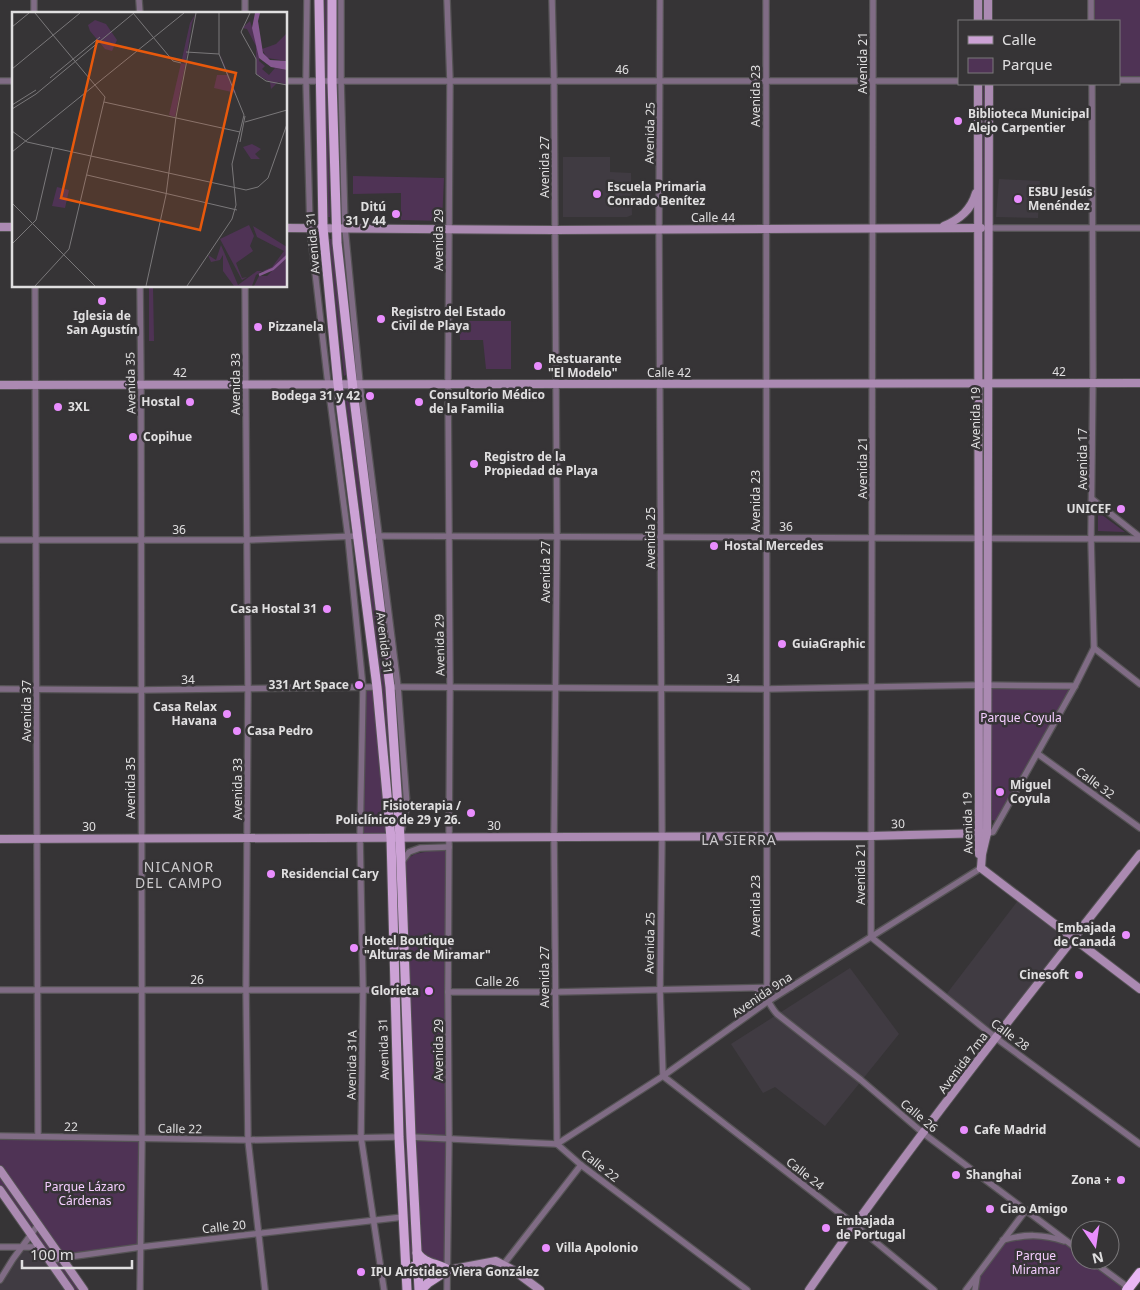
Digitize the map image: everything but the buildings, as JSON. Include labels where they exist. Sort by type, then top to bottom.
[{"type":"highway","points":[[1128,1289],[1140,1273]]},
{"type":"main road","name":"Avenida 31","points":[[319,0],[323,228],[338,384],[396,838],[401,862],[411,1137],[420,1290]]},
{"type":"main road","name":"Avenida 31","points":[[332,0],[337,81],[341,228],[356,384],[394,687],[396,838],[395,990],[399,1137],[408,1290]]},
{"type":"main road","points":[[978,0],[978,20]]},
{"type":"main road","points":[[988,0],[988,20]]},
{"type":"main road","name":"Avenida 19","points":[[978,85],[978,384],[984,537]]},
{"type":"main road","name":"Avenida 19","points":[[981,868],[987,834],[984,686],[984,537],[988,383],[989,85]]},
{"type":"main road","points":[[942,228],[968,210],[974,200],[978,186]]},
{"type":"main road","name":"Calle 44","points":[[288,228],[555,230],[988,228]]},
{"type":"main road","name":"42","points":[[978,384],[1140,383]]},
{"type":"main road","name":"Calle 42","points":[[356,384],[978,384]]},
{"type":"main road","name":"42","points":[[0,385],[356,384]]},
{"type":"main road","name":"Avenida 19","points":[[981,868],[978,833],[984,686]]},
{"type":"main road","name":"30","points":[[0,839],[766,837],[987,834]]},
{"type":"main road","name":"Avenida 7ma","points":[[810,1290],[854,1225],[923,1133],[1140,854]]},
{"type":"main road","points":[[981,868],[1140,989]]},
{"type":"main road","points":[[0,1170],[84,1290]]},
{"type":"main road","points":[[0,1190],[70,1290]]},
{"type":"main road","points":[[405,1253],[408,1260],[418,1269],[434,1271],[486,1262],[504,1264],[540,1290]]},
{"type":"main road","points":[[417,1253],[425,1262],[440,1264],[448,1270]]},
{"type":"main road","points":[[420,1290],[428,1282],[448,1270]]},
{"type":"street","name":"Avenida 31","points":[[306,0],[310,228],[348,537],[363,688],[360,838]]},
{"type":"street","name":"Avenida 31","points":[[337,81],[341,0]]},
{"type":"street","name":"Avenida 29","points":[[447,0],[450,80],[448,384],[450,687],[449,1138],[447,1290]]},
{"type":"street","name":"Avenida 27","points":[[552,0],[555,230],[556,688],[554,837],[557,1144]]},
{"type":"street","name":"Avenida 25","points":[[660,0],[660,689],[662,837],[660,990],[663,1076]]},
{"type":"street","name":"Avenida 23","points":[[766,0],[767,1002]]},
{"type":"street","name":"Avenida 21","points":[[871,937],[873,0]]},
{"type":"street","points":[[1091,0],[1091,20]]},
{"type":"street","name":"46","points":[[288,81],[958,80]]},
{"type":"street","points":[[1120,80],[1140,80]]},
{"type":"street","name":"Avenida 17","points":[[987,834],[992,832],[1038,754],[1094,648],[1091,539],[1093,383],[1092,85]]},
{"type":"street","name":"Calle 44","points":[[988,228],[1140,228]]},
{"type":"street","name":"Avenida 37","points":[[35,288],[38,1136]]},
{"type":"street","name":"Avenida 35","points":[[140,288],[140,990],[142,1139],[140,1290]]},
{"type":"street","name":"Avenida 33","points":[[245,288],[248,689],[246,990],[248,1140],[265,1290]]},
{"type":"street","points":[[1092,499],[1140,538]]},
{"type":"street","name":"36","points":[[0,540],[247,540],[358,536]]},
{"type":"street","name":"36","points":[[375,536],[1140,538]]},
{"type":"street","points":[[1094,648],[1140,684]]},
{"type":"street","name":"34","points":[[394,687],[766,690],[1075,686]]},
{"type":"street","name":"34","points":[[0,689],[141,690],[377,687]]},
{"type":"street","name":"Calle 32","points":[[1038,754],[1140,828]]},
{"type":"street","name":"Avenida 31A","points":[[360,838],[363,989],[361,1137],[384,1290]]},
{"type":"street","points":[[401,862],[409,852],[420,848],[449,847]]},
{"type":"street","name":"Avenida 9na","points":[[557,1144],[663,1076],[767,1002],[981,868]]},
{"type":"street","name":"Calle 28","points":[[871,937],[996,1038],[1140,1144]]},
{"type":"street","name":"Calle 26","points":[[448,992],[556,992],[792,986]]},
{"type":"street","name":"Calle 26","points":[[755,988],[760,990],[777,1014],[861,1080],[923,1133],[1068,1243]]},
{"type":"street","name":"26","points":[[0,990],[395,990]]},
{"type":"street","name":"Calle 24","points":[[663,1076],[934,1290]]},
{"type":"street","name":"22","points":[[0,1136],[142,1139]]},
{"type":"street","name":"Calle 22","points":[[142,1139],[248,1140],[399,1137]]},
{"type":"street","points":[[411,1137],[557,1144]]},
{"type":"street","name":"Calle 22","points":[[557,1144],[581,1165],[747,1290]]},
{"type":"street","points":[[504,1264],[581,1165]]},
{"type":"street","points":[[966,1290],[1026,1210]]},
{"type":"street","name":"Calle 20","points":[[49,1261],[141,1247],[403,1217]]},
{"type":"street","points":[[0,1280],[38,1225]]},
{"type":"street","points":[[1003,1240],[1018,1236],[1036,1235],[1068,1243]]},
{"type":"street","points":[[0,1247],[39,1247]]},
{"type":"street","points":[[1104,1270],[1128,1289]]},
{"type":"street","points":[[975,1290],[977,1275]]},
{"type":"shaded area","name":"Escuela Primaria Conrado Benítez","points":[[563,157],[610,157],[610,172],[631,173],[632,215],[627,217],[563,217]]},
{"type":"shaded area","name":"ESBU Jesús Menéndez","points":[[999,179],[1040,181],[1038,218],[996,217]]},
{"type":"shaded area","points":[[1020,898],[1073,939],[996,1038],[945,996]]},
{"type":"shaded area","points":[[850,968],[899,1034],[825,1126],[775,1087],[763,1093],[731,1044]]},
{"type":"shaded area","points":[[21,1247],[39,1247],[70,1290],[0,1290],[0,1280]]},
{"type":"green space","points":[[325,0],[327,0],[327,78],[325,78]]},
{"type":"green space","points":[[1091,0],[1140,0],[1140,80],[1120,80],[1120,20],[1091,20]]},
{"type":"green space","points":[[325,83],[327,84],[330,217],[328,217]]},
{"type":"green space","points":[[982,85],[984,85],[984,224],[982,224]]},
{"type":"green space","points":[[353,176],[444,178],[442,221],[401,220],[401,193],[353,194]]},
{"type":"green space","points":[[982,232],[984,232],[983,379],[982,379]]},
{"type":"green space","points":[[329,239],[332,239],[346,375],[344,376]]},
{"type":"green space","points":[[149,288],[153,288],[154,341],[149,341]]},
{"type":"green space","points":[[459,321],[511,321],[511,369],[486,369],[483,340],[460,340]]},
{"type":"green space","points":[[348,392],[385,687],[396,834],[382,687],[345,393]]},
{"type":"green space","points":[[1098,512],[1125,532],[1098,531]]},
{"type":"green space","points":[[377,687],[391,838],[360,838],[363,690]]},
{"type":"green space","name":"Parque Coyula","points":[[992,687],[1070,689],[996,821],[992,820],[990,764]]},
{"type":"green space","points":[[395,842],[397,842],[408,1185],[413,1261],[409,1253],[397,946]]},
{"type":"green space","points":[[449,847],[448,1270],[418,1269],[401,863],[415,854]]},
{"type":"green space","name":"Parque Lázaro Cárdenas","points":[[0,1136],[142,1139],[141,1247],[61,1258],[84,1290],[70,1290],[0,1192]]},
{"type":"green space","name":"Parque Miramar","points":[[1037,1235],[1069,1243],[1070,1270],[1103,1270],[1127,1290],[975,1290],[977,1275],[1003,1240]]},
{"type":"place","name":"Biblioteca Municipal Alejo Carpentier","points":[[958,121]]},
{"type":"place","name":"Escuela Primaria Conrado Benítez","points":[[597,194]]},
{"type":"place","name":"ESBU Jesús Menéndez","points":[[1018,199]]},
{"type":"place","name":"Ditú 31 y 44","points":[[396,214]]},
{"type":"place","name":"Iglesia de San Agustín","points":[[102,301]]},
{"type":"place","name":"Registro del Estado Civil de Playa","points":[[381,319]]},
{"type":"place","name":"Pizzanela","points":[[258,327]]},
{"type":"place","name":"Restuarante \"El Modelo\"","points":[[538,366]]},
{"type":"place","name":"Bodega 31 y 42","points":[[370,396]]},
{"type":"place","name":"Hostal","points":[[190,402]]},
{"type":"place","name":"Consultorio Médico de la Familia","points":[[419,402]]},
{"type":"place","name":"3XL","points":[[58,407]]},
{"type":"place","name":"Copihue","points":[[133,437]]},
{"type":"place","name":"Registro de la Propiedad de Playa","points":[[474,464]]},
{"type":"place","name":"UNICEF","points":[[1121,509]]},
{"type":"place","name":"Hostal Mercedes","points":[[714,546]]},
{"type":"place","name":"Casa Hostal 31","points":[[327,609]]},
{"type":"place","name":"GuiaGraphic","points":[[782,644]]},
{"type":"place","name":"331 Art Space","points":[[359,685]]},
{"type":"place","name":"Casa Relax Havana","points":[[227,714]]},
{"type":"place","name":"Casa Pedro","points":[[237,731]]},
{"type":"place","name":"Miguel Coyula","points":[[1000,792]]},
{"type":"place","name":"Fisioterapia / Policlínico de 29 y 26.","points":[[471,813]]},
{"type":"place","name":"Residencial Cary","points":[[271,874]]},
{"type":"place","name":"Embajada de Canadá","points":[[1126,935]]},
{"type":"place","name":"Hotel Boutique \"Alturas de Miramar\"","points":[[354,948]]},
{"type":"place","name":"Cinesoft","points":[[1079,975]]},
{"type":"place","name":"Glorieta","points":[[429,991]]},
{"type":"place","name":"Cafe Madrid","points":[[964,1130]]},
{"type":"place","name":"Shanghai","points":[[956,1175]]},
{"type":"place","name":"Zona +","points":[[1121,1180]]},
{"type":"place","name":"Ciao Amigo","points":[[990,1209]]},
{"type":"place","name":"Embajada de Portugal","points":[[826,1228]]},
{"type":"place","name":"Villa Apolonio","points":[[546,1248]]},
{"type":"place","name":"IPU Arístides Viera González","points":[[361,1272]]},
{"type":"district","name":"LA SIERRA","points":[[739,840]]},
{"type":"district","name":"NICANOR DEL CAMPO","points":[[179,876]]}]
